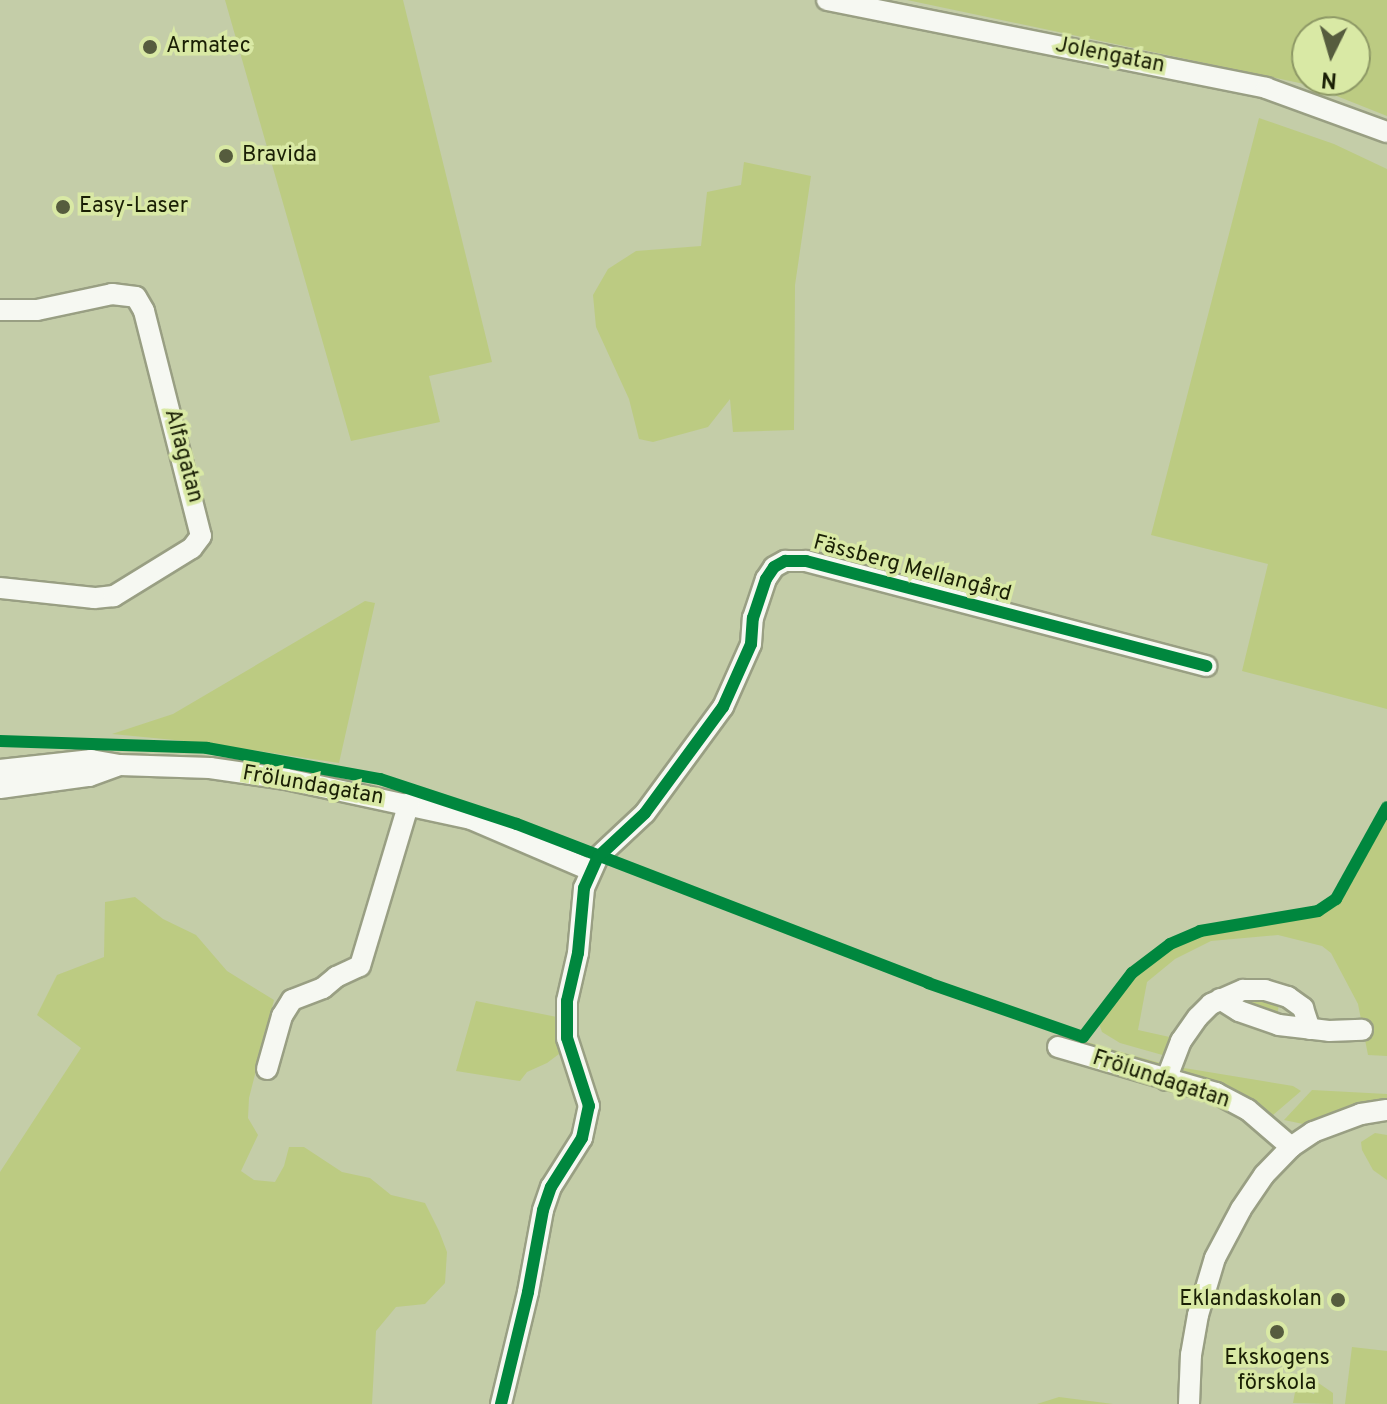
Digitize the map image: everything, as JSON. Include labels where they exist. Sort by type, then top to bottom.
[{"type":"street","name":"Jolengatan","points":[[827,0],[1266,88],[1387,132]]},
{"type":"street","name":"Alfagatan","points":[[0,310],[37,310],[112,294],[136,297],[144,311],[201,536],[192,548],[114,596],[94,598],[0,588]]},
{"type":"street","name":"Fässberg Mellangård","points":[[590,870],[598,857],[645,813],[723,707],[751,644],[753,618],[766,579],[785,561],[806,561],[1206,666]]},
{"type":"street","name":"Frölundagatan","points":[[0,770],[91,760],[120,765],[210,768],[409,803],[471,819],[590,870]]},
{"type":"street","name":"Frölundagatan","points":[[0,788],[89,776],[120,765]]},
{"type":"street","points":[[267,1069],[282,1016],[292,1000],[323,988],[336,977],[360,966],[409,803]]},
{"type":"street","points":[[501,1404],[543,1210],[551,1187],[582,1138],[589,1106],[587,1092],[570,1054],[567,1001],[578,953],[584,888],[590,870]]},
{"type":"street","points":[[1166,1080],[1181,1041],[1205,1010],[1220,999],[1243,990],[1277,993],[1303,1008],[1310,1029]]},
{"type":"street","points":[[1220,999],[1267,1021],[1310,1029],[1362,1030]]},
{"type":"street","name":"Frölundagatan","points":[[1058,1047],[1235,1102],[1291,1147]]},
{"type":"street","points":[[1189,1404],[1191,1355],[1198,1315],[1215,1258],[1264,1175],[1291,1147],[1313,1132],[1342,1120],[1387,1110]]},
{"type":"green space","points":[[225,0],[403,0],[492,362],[429,376],[440,422],[351,441]]},
{"type":"green space","points":[[907,0],[1387,0],[1387,116],[1337,96],[1371,96],[1371,16],[1291,16],[1291,81]]},
{"type":"green space","points":[[1259,118],[1334,144],[1387,169],[1387,709],[1242,671],[1268,564],[1151,535]]},
{"type":"green space","points":[[744,162],[811,176],[795,285],[794,430],[733,432],[730,399],[708,427],[653,442],[639,439],[629,399],[596,327],[593,295],[608,269],[636,251],[701,246],[707,192],[741,185]]},
{"type":"green space","points":[[365,601],[375,603],[339,763],[206,743],[112,734],[173,714]]},
{"type":"green space","points":[[1387,815],[1387,1056],[1368,1055],[1358,1004],[1331,953],[1322,946],[1278,935],[1211,941],[1175,959],[1147,982],[1138,1030],[1174,1038],[1166,1056],[1120,1043],[1102,1032],[1098,1021],[1127,984],[1169,947],[1208,932],[1317,915],[1335,905],[1348,888]]},
{"type":"green space","points":[[135,897],[163,919],[196,935],[227,971],[274,1000],[249,1098],[248,1118],[258,1135],[241,1171],[254,1180],[275,1182],[284,1166],[289,1147],[304,1147],[342,1172],[370,1178],[391,1195],[425,1203],[439,1231],[447,1252],[445,1283],[425,1304],[396,1307],[376,1331],[372,1404],[0,1404],[0,1172],[81,1048],[37,1015],[57,975],[104,957],[105,902]]},
{"type":"green space","points":[[1235,997],[1280,997],[1277,1017],[1243,1004]]},
{"type":"green space","points":[[476,1001],[562,1018],[563,1051],[527,1072],[520,1081],[456,1071]]},
{"type":"green space","points":[[1077,1039],[1164,1064],[1162,1070],[1075,1043]]},
{"type":"green space","points":[[1178,1067],[1293,1086],[1301,1091],[1273,1115],[1226,1087],[1182,1074]]},
{"type":"green space","points":[[1312,1090],[1387,1094],[1387,1102],[1341,1110],[1308,1125],[1284,1120]]},
{"type":"green space","points":[[1375,1133],[1387,1135],[1387,1180],[1373,1170],[1362,1150],[1361,1142]]},
{"type":"green space","points":[[1352,1347],[1387,1351],[1387,1404],[1345,1404]]},
{"type":"green space","points":[[1317,1382],[1333,1393],[1333,1404],[1293,1403],[1296,1387],[1314,1394]]},
{"type":"green space","points":[[1059,1397],[1113,1404],[1037,1404]]},
{"type":"cycle path","points":[[501,1404],[528,1292],[543,1210],[551,1187],[582,1138],[589,1106],[567,1038],[567,1001],[578,953],[584,888],[598,857],[645,813],[723,707],[751,644],[753,618],[766,579],[774,567],[785,561],[806,561],[1206,666]]},
{"type":"cycle path","points":[[0,741],[207,748],[380,779],[517,824],[928,983],[1083,1037],[1132,973],[1170,944],[1200,931],[1318,911],[1336,899],[1387,807]]},
{"type":"place","name":"Armatec","points":[[150,47]]},
{"type":"place","name":"Bravida","points":[[226,156]]},
{"type":"place","name":"Easy-Laser","points":[[63,207]]},
{"type":"place","name":"Eklandaskolan","points":[[1338,1300]]},
{"type":"place","name":"Ekskogens förskola","points":[[1277,1332]]}]
